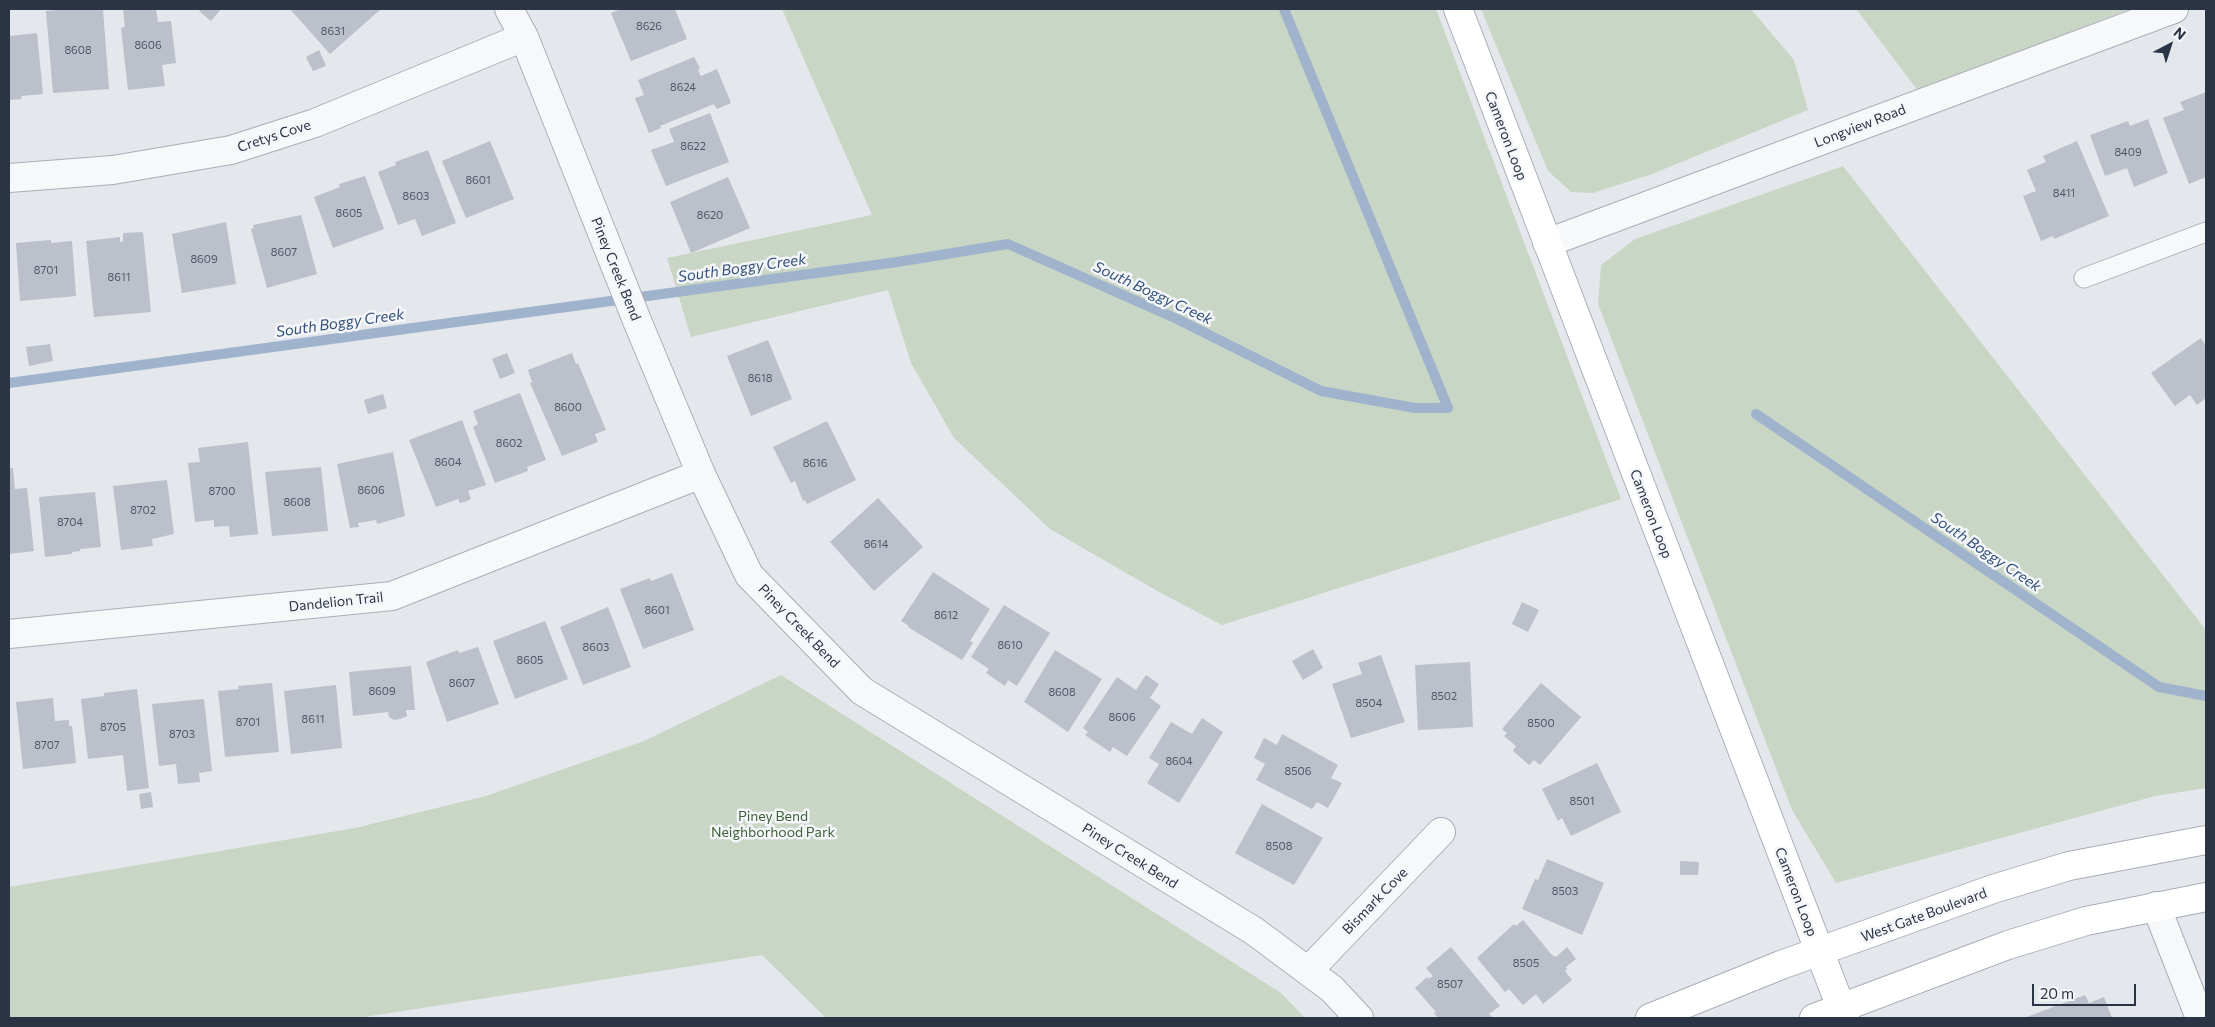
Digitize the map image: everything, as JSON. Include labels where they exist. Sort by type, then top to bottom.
[{"type":"street","name":"Piney Creek Bend","points":[[508,9],[524,37],[638,323],[701,474],[749,575],[862,691],[1254,932],[1309,970],[1332,989],[1359,1018]]},
{"type":"street","name":"Cameron Loop","points":[[1458,9],[1843,1013]]},
{"type":"street","name":"Longview Road","points":[[1547,243],[2174,9]]},
{"type":"street","name":"Cretys Cove","points":[[9,178],[113,170],[231,150],[315,123],[524,37]]},
{"type":"street","name":"Dandelion Trail","points":[[9,634],[392,596],[701,474]]},
{"type":"street","name":"Bismark Cove","points":[[1309,970],[1441,832]]},
{"type":"street","name":"West Gate Boulevard","points":[[1650,1018],[1781,965],[1993,889],[2068,866],[2206,840]]},
{"type":"street","points":[[1814,1018],[1843,1013],[2008,945],[2086,921],[2206,897]]},
{"type":"street","points":[[2156,906],[2200,1018]]},
{"type":"lane","points":[[2084,278],[2206,232]]},
{"type":"green space","points":[[782,9],[1436,9],[1621,499],[1222,625],[1159,592],[1050,529],[954,438],[911,363],[888,290],[691,337],[667,258],[872,215]]},
{"type":"green space","points":[[1481,9],[1751,9],[1794,60],[1808,110],[1652,174],[1593,193],[1571,192],[1548,171]]},
{"type":"green space","points":[[1856,9],[2129,9],[1919,92]]},
{"type":"green space","points":[[1843,166],[2206,630],[2206,788],[2155,796],[1836,883],[1792,810],[1598,304],[1601,265],[1635,239]]},
{"type":"green space","name":"Piney Bend Neighborhood Park","points":[[781,675],[1281,993],[1305,1018],[826,1018],[762,955],[358,1018],[9,1018],[9,887],[355,828],[486,796],[644,741]]},
{"type":"building","points":[[103,9],[109,89],[53,93],[46,11]]},
{"type":"building","points":[[123,9],[156,9],[158,22],[171,21],[176,63],[162,65],[165,86],[128,90],[121,28],[125,27]]},
{"type":"building","points":[[201,9],[221,9],[211,21],[199,11]]},
{"type":"building","points":[[290,9],[381,9],[330,54]]},
{"type":"building","points":[[621,9],[675,9],[687,39],[631,61],[611,13]]},
{"type":"building","points":[[37,33],[43,94],[21,96],[22,99],[9,100],[9,36]]},
{"type":"building","points":[[319,50],[326,66],[313,71],[306,57]]},
{"type":"building","points":[[694,57],[700,68],[698,70],[701,76],[717,69],[731,103],[717,109],[714,104],[660,126],[661,128],[649,133],[635,98],[644,95],[638,80]]},
{"type":"building","points":[[2206,92],[2206,177],[2189,184],[2163,118],[2184,110],[2180,102]]},
{"type":"building","points":[[710,113],[729,162],[666,186],[651,150],[674,142],[669,129]]},
{"type":"building","points":[[2148,119],[2168,173],[2134,187],[2127,168],[2105,176],[2090,135],[2128,121],[2130,126]]},
{"type":"building","points":[[490,141],[514,199],[466,218],[442,161]]},
{"type":"building","points":[[2077,141],[2109,216],[2054,239],[2053,236],[2041,241],[2023,196],[2036,191],[2027,170],[2046,162],[2043,156]]},
{"type":"building","points":[[428,150],[456,223],[422,236],[415,219],[398,225],[378,172],[396,165],[395,162]]},
{"type":"building","points":[[365,176],[384,229],[333,248],[314,197],[340,187],[339,184]]},
{"type":"building","points":[[728,177],[750,228],[691,253],[670,202]]},
{"type":"building","points":[[301,215],[317,274],[267,288],[251,229],[254,228],[253,225]]},
{"type":"building","points":[[226,222],[236,284],[182,293],[172,234]]},
{"type":"building","points":[[143,232],[151,312],[94,317],[86,241],[120,237],[120,242],[123,241],[123,233]]},
{"type":"building","points":[[51,240],[51,243],[72,241],[76,296],[20,301],[16,243]]},
{"type":"building","points":[[2201,338],[2206,346],[2206,398],[2197,405],[2190,395],[2175,406],[2151,373]]},
{"type":"building","points":[[768,340],[792,399],[751,416],[727,356]]},
{"type":"building","points":[[50,344],[53,361],[29,366],[26,347]]},
{"type":"building","points":[[507,353],[515,373],[500,379],[492,359]]},
{"type":"building","points":[[572,353],[606,430],[595,434],[598,442],[562,456],[530,383],[532,382],[528,370]]},
{"type":"building","points":[[520,393],[546,460],[527,467],[528,471],[495,483],[473,427],[478,424],[473,411]]},
{"type":"building","points":[[383,394],[387,408],[368,414],[364,400]]},
{"type":"building","points":[[462,420],[486,485],[468,491],[471,499],[467,501],[460,503],[458,499],[436,507],[409,440]]},
{"type":"building","points":[[827,421],[856,480],[807,504],[805,500],[803,501],[795,481],[791,483],[773,447]]},
{"type":"building","points":[[248,442],[258,534],[230,537],[229,526],[214,527],[214,520],[195,522],[188,463],[200,462],[198,448]]},
{"type":"building","points":[[393,452],[405,516],[377,524],[376,520],[358,523],[359,527],[350,528],[337,464]]},
{"type":"building","points":[[321,467],[328,531],[272,536],[265,472]]},
{"type":"building","points":[[9,468],[13,468],[15,489],[27,488],[34,551],[9,554]]},
{"type":"building","points":[[167,480],[174,534],[152,539],[153,546],[121,550],[113,486]]},
{"type":"building","points":[[95,492],[101,547],[80,549],[80,551],[72,552],[72,554],[45,557],[39,497]]},
{"type":"building","points":[[878,498],[923,547],[874,591],[830,542]]},
{"type":"building","points":[[933,572],[990,609],[970,641],[973,643],[962,660],[901,621]]},
{"type":"building","points":[[672,573],[694,630],[643,649],[620,589],[650,578],[651,581]]},
{"type":"building","points":[[1522,602],[1539,610],[1528,632],[1512,624]]},
{"type":"building","points":[[1004,605],[1050,633],[1017,686],[1008,680],[1005,686],[986,673],[989,669],[971,657]]},
{"type":"building","points":[[608,607],[631,667],[583,685],[560,627]]},
{"type":"building","points":[[545,621],[568,679],[515,699],[493,641]]},
{"type":"building","points":[[478,647],[499,704],[447,722],[426,662],[458,650],[459,653]]},
{"type":"building","points":[[1313,649],[1323,668],[1303,680],[1292,661]]},
{"type":"building","points":[[1055,650],[1102,679],[1068,732],[1024,702]]},
{"type":"building","points":[[1381,655],[1405,722],[1351,738],[1332,684],[1362,674],[1358,663]]},
{"type":"building","points":[[1470,662],[1473,727],[1418,730],[1415,665]]},
{"type":"building","points":[[411,666],[415,710],[406,710],[407,716],[394,720],[389,717],[388,712],[353,716],[349,672]]},
{"type":"building","points":[[1146,675],[1159,684],[1150,698],[1161,706],[1127,756],[1113,747],[1110,752],[1085,735],[1088,732],[1083,728],[1117,677],[1136,690]]},
{"type":"building","points":[[272,683],[279,752],[225,757],[218,691],[239,689],[238,686]]},
{"type":"building","points":[[1541,683],[1581,717],[1540,765],[1534,760],[1529,765],[1513,751],[1516,746],[1504,736],[1507,733],[1502,729]]},
{"type":"building","points":[[336,685],[342,748],[291,754],[284,691]]},
{"type":"building","points":[[137,689],[149,788],[127,791],[123,755],[88,759],[81,699],[104,696],[104,693]]},
{"type":"building","points":[[53,698],[55,721],[69,720],[69,726],[72,726],[76,763],[23,769],[16,702]]},
{"type":"building","points":[[204,699],[212,771],[199,773],[200,782],[178,784],[176,764],[159,766],[152,704]]},
{"type":"building","points":[[1202,718],[1223,732],[1179,803],[1147,783],[1159,764],[1149,758],[1171,722],[1192,734]]},
{"type":"building","points":[[1282,734],[1338,765],[1331,778],[1342,783],[1328,808],[1317,802],[1312,809],[1256,780],[1265,764],[1254,758],[1264,738],[1277,745]]},
{"type":"building","points":[[1597,763],[1621,812],[1571,836],[1562,818],[1558,821],[1542,789]]},
{"type":"building","points":[[151,792],[153,807],[141,809],[139,794]]},
{"type":"building","points":[[1262,804],[1323,838],[1294,885],[1235,853]]},
{"type":"building","points":[[1547,859],[1604,883],[1582,935],[1522,909],[1535,879],[1538,880]]},
{"type":"building","points":[[1680,861],[1699,862],[1698,875],[1680,875]]},
{"type":"building","points":[[1523,920],[1552,955],[1556,957],[1567,947],[1576,959],[1566,967],[1565,971],[1572,980],[1543,1004],[1536,994],[1523,1005],[1509,989],[1505,992],[1477,958],[1514,924],[1516,926]]},
{"type":"building","points":[[1451,947],[1500,1006],[1489,1014],[1493,1018],[1438,1018],[1434,1013],[1436,1012],[1415,988],[1427,977],[1428,979],[1433,976],[1426,968]]},
{"type":"building","points":[[2085,995],[2089,1003],[2104,997],[2112,1018],[2024,1018]]},
{"type":"waterway","name":"South Boggy Creek","points":[[9,383],[897,262],[1008,244],[1177,319],[1321,391],[1415,408],[1448,408],[1284,9]]},
{"type":"waterway","name":"South Boggy Creek","points":[[1756,414],[2159,687],[2206,696]]}]
